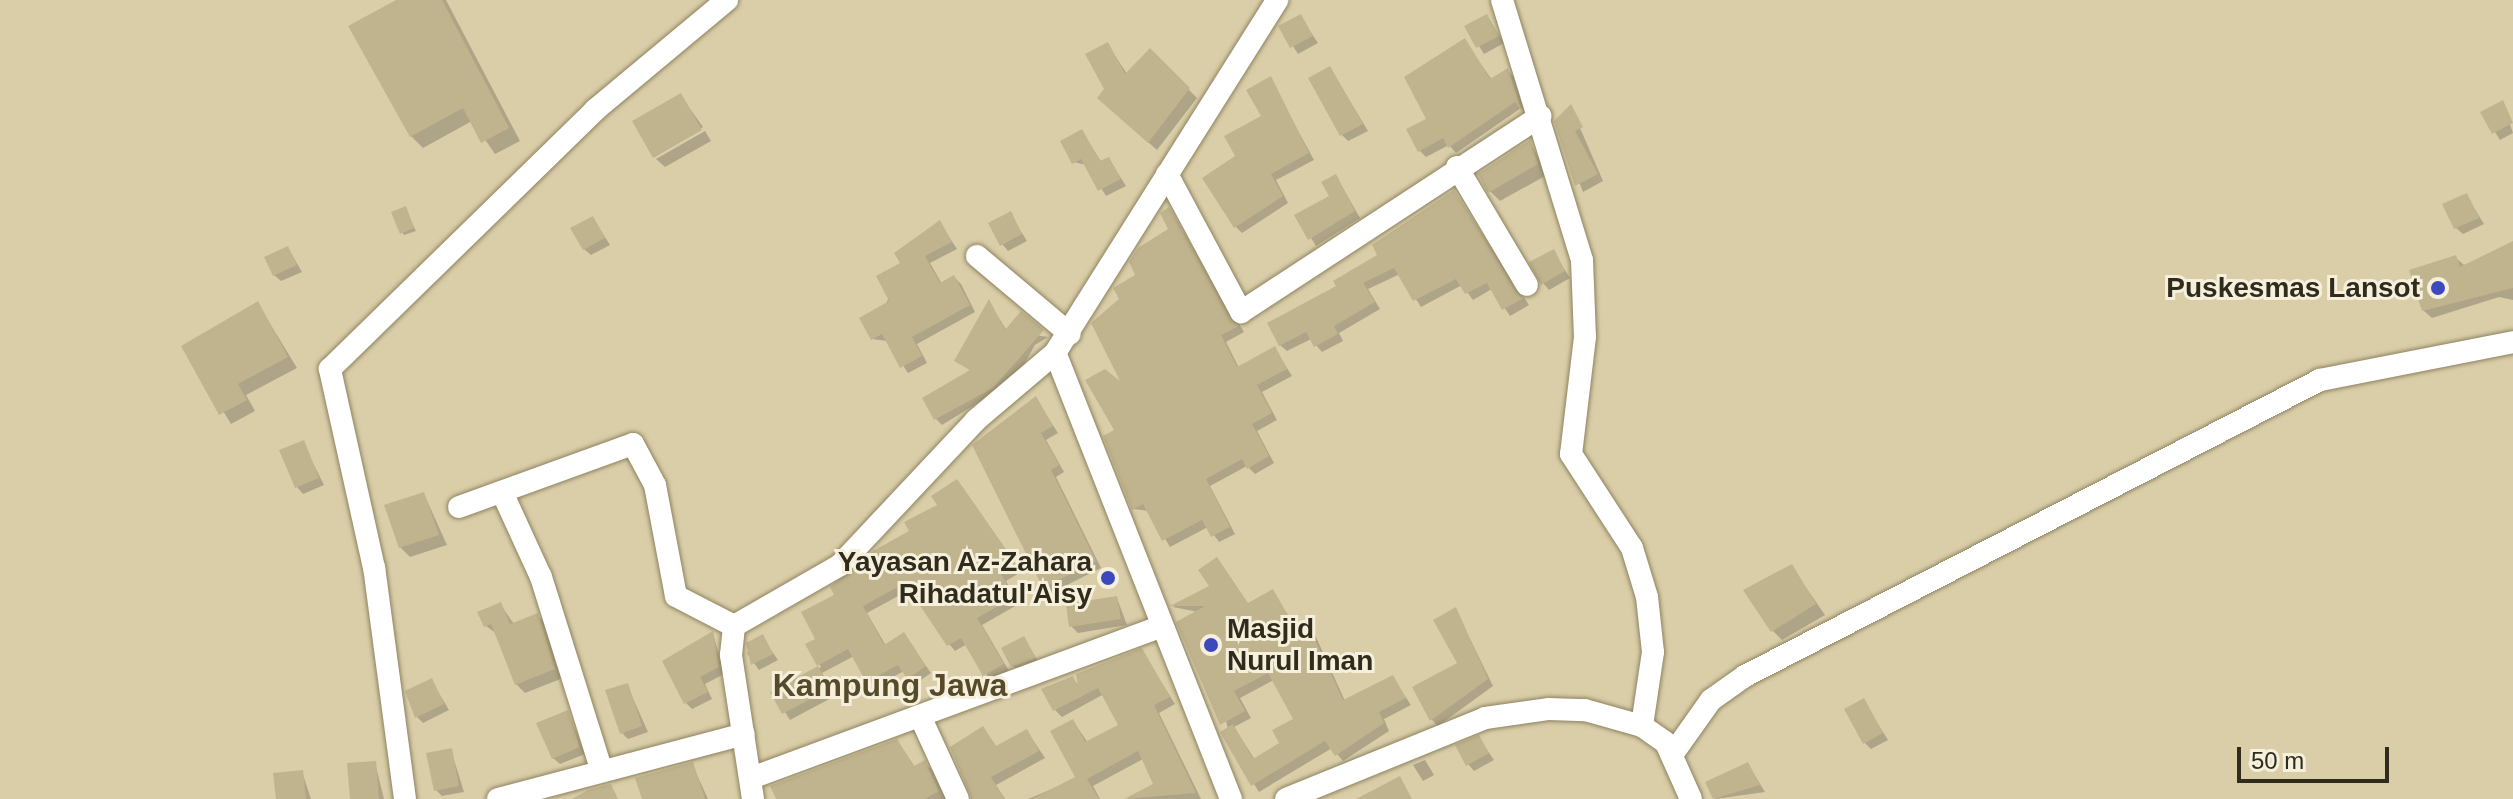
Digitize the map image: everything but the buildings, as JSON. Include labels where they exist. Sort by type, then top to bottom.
[{"type":"street","points":[[405,799],[374,568],[330,369],[595,110],[727,0]]},
{"type":"street","points":[[734,626],[840,565],[976,420],[1055,353],[1070,334],[1277,0]]},
{"type":"street","points":[[1502,0],[1541,116],[1586,297],[1571,454],[1640,566],[1653,652],[1658,739],[1691,799]]},
{"type":"street","points":[[1167,174],[1241,312],[1457,167],[1541,116]]},
{"type":"street","points":[[1457,167],[1527,285]]},
{"type":"street","points":[[977,256],[1070,334]]},
{"type":"street","points":[[1658,739],[1745,676],[2320,380],[2513,342]]},
{"type":"street","points":[[1055,353],[1231,799]]},
{"type":"street","points":[[459,507],[633,444],[655,485],[676,596],[734,626]]},
{"type":"street","points":[[502,492],[541,577],[601,768]]},
{"type":"street","points":[[734,626],[731,655],[753,788],[920,716],[1162,626]]},
{"type":"street","points":[[1286,799],[1510,712],[1585,710],[1658,739]]},
{"type":"street","points":[[920,716],[958,799]]},
{"type":"street","points":[[498,799],[601,768],[744,734]]},
{"type":"place","name":"Puskesmas Lansot","points":[[2438,288]]},
{"type":"place","name":"Yayasan Az-Zahara Rihadatul'Aisy","points":[[1108,578]]},
{"type":"place","name":"Masjid Nurul Iman","points":[[1211,645]]},
{"type":"district","name":"Kampung Jawa","points":[[890,685]]}]
